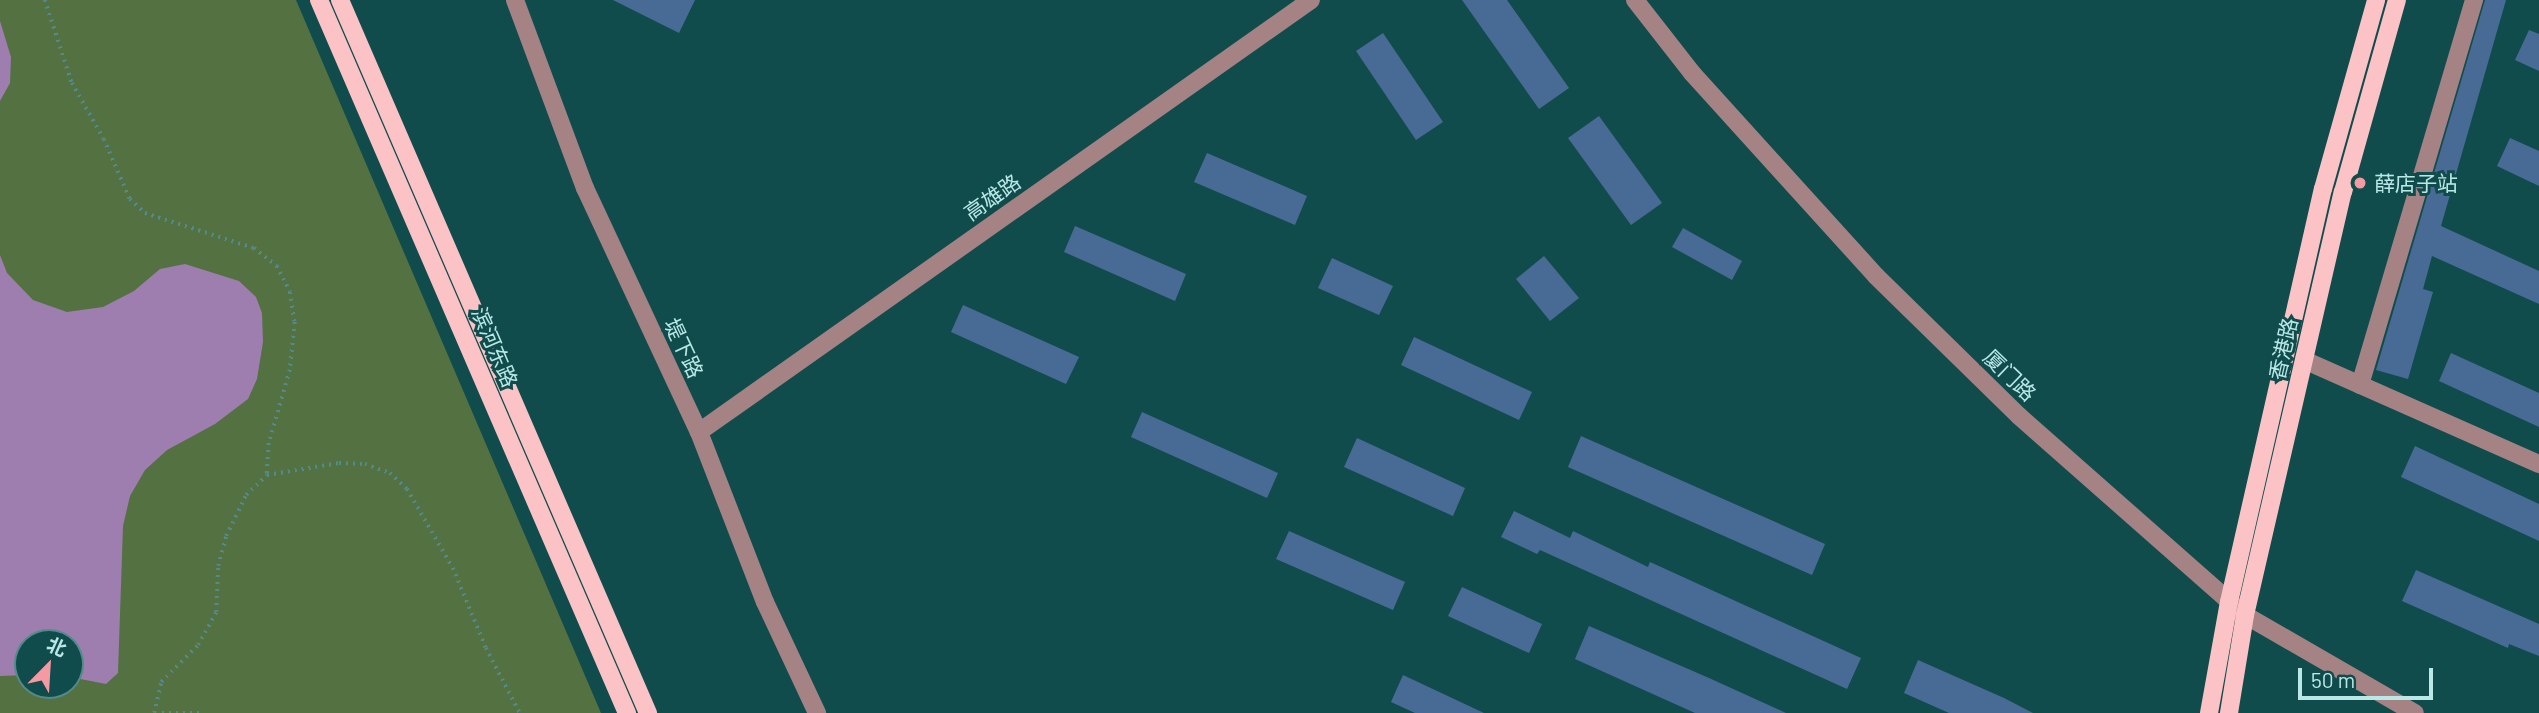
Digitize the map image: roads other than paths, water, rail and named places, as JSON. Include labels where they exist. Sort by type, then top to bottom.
[{"type":"main road","name":"滨河东路","points":[[318,0],[627,713]]},
{"type":"main road","name":"滨河东路","points":[[340,0],[648,713]]},
{"type":"main road","name":"香港路","points":[[2210,713],[2228,602],[2323,189],[2376,0]]},
{"type":"main road","name":"香港路","points":[[2229,713],[2245,615],[2343,192],[2397,0]]},
{"type":"street","name":"堤下路","points":[[515,0],[585,188],[699,432],[765,602],[817,713]]},
{"type":"street","name":"高雄路","points":[[699,432],[1311,0]]},
{"type":"street","name":"厦门路","points":[[1635,0],[1692,74],[1876,276],[2019,416],[2245,615],[2415,713]]},
{"type":"street","points":[[2360,385],[2474,0]]},
{"type":"street","points":[[2304,360],[2539,464]]},
{"type":"place","name":"薛店子站","points":[[2360,183]]}]
